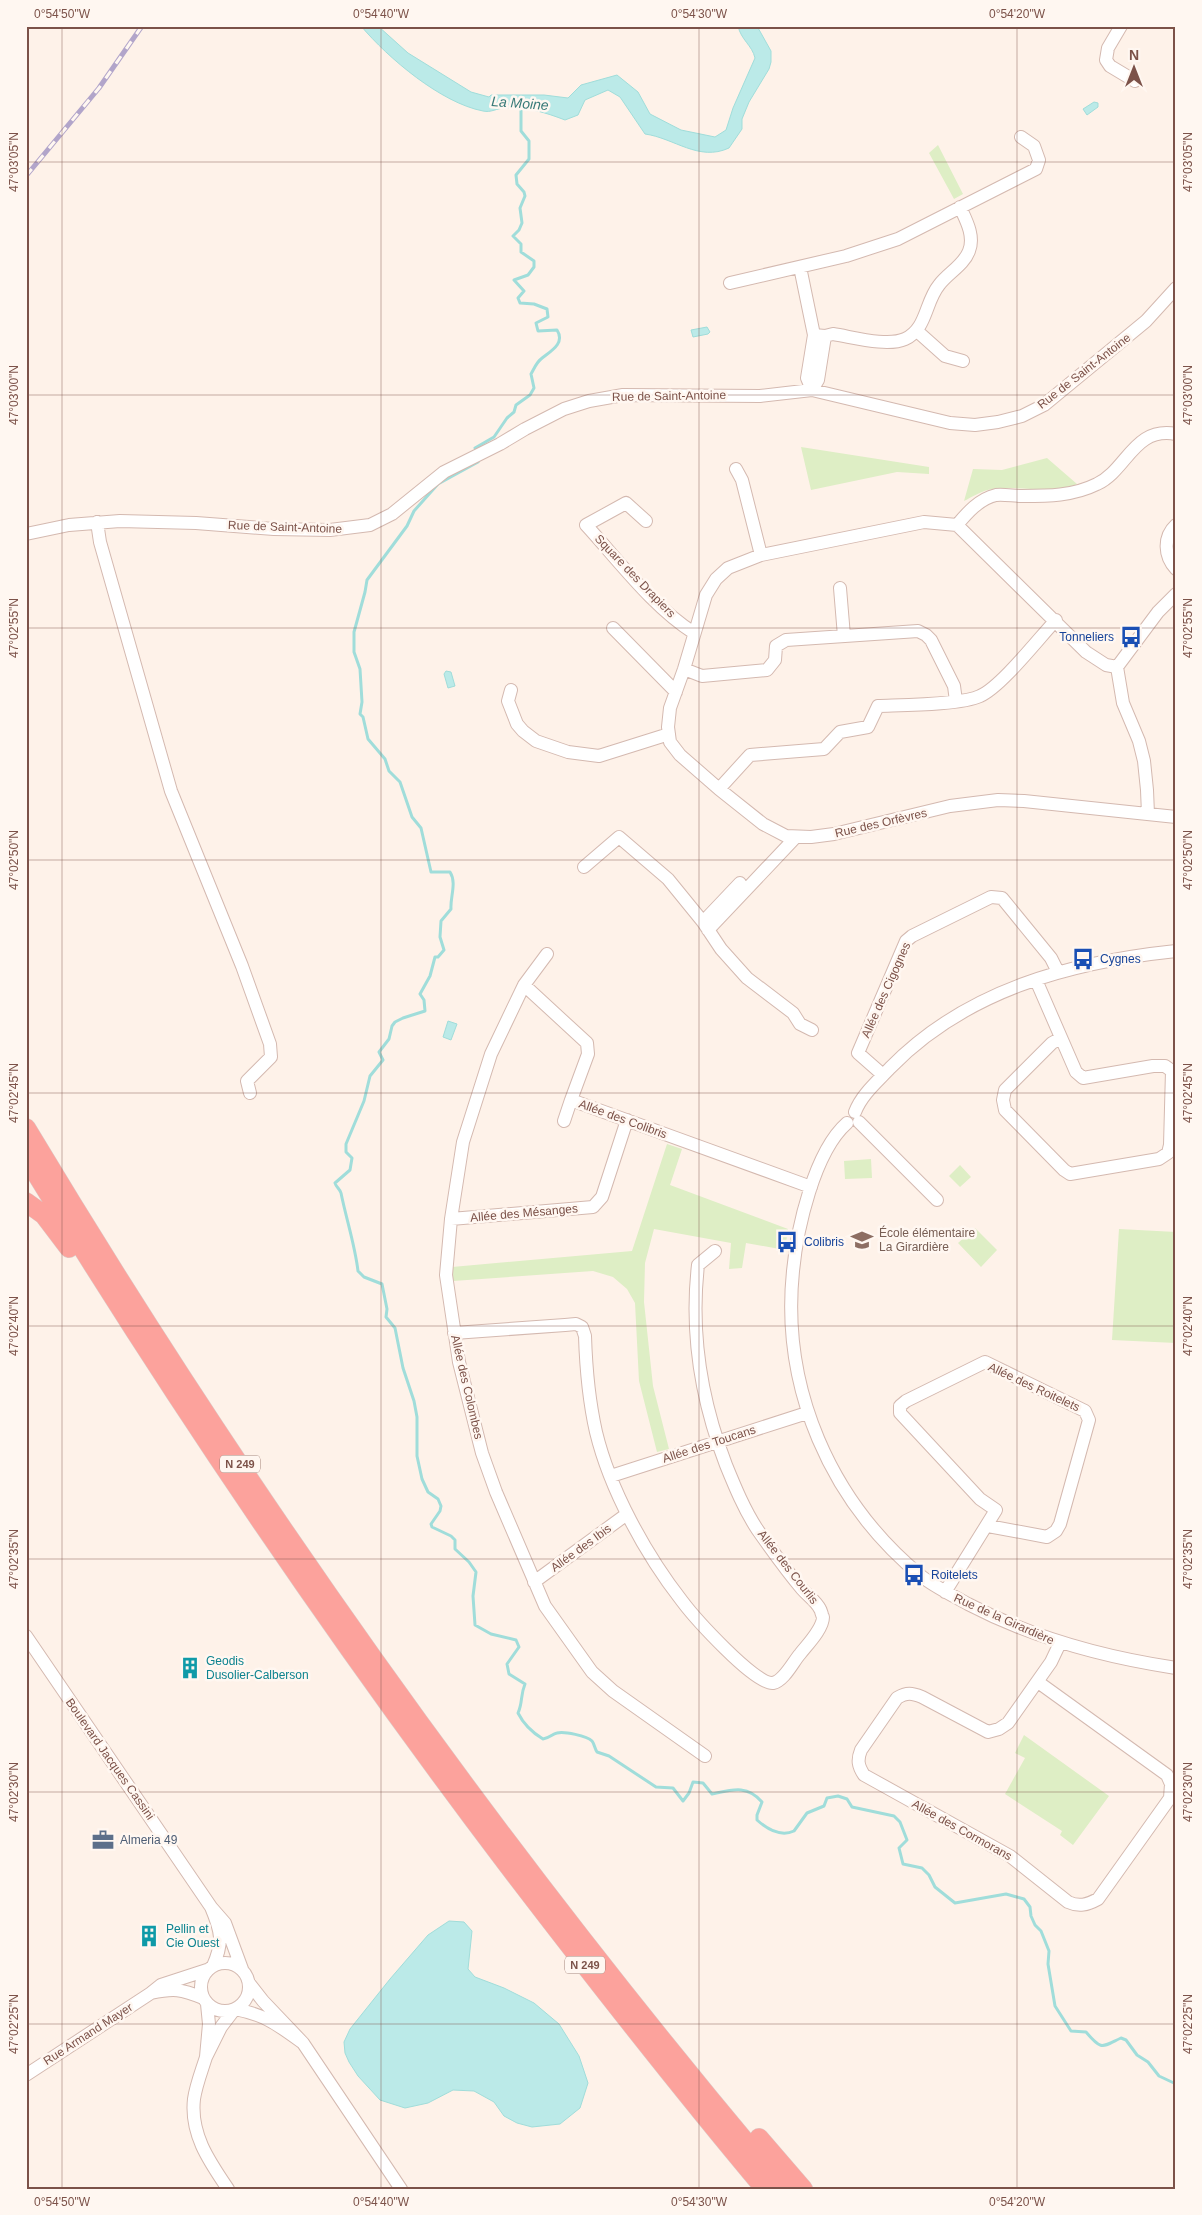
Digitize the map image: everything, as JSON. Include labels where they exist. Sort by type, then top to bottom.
[{"type":"highway","name":"N 249","points":[[26,1128],[182,1376],[336,1604],[468,1789],[659,2037],[785,2189]]},
{"type":"highway","name":"N 249","points":[[26,1157],[126,1318],[256,1514],[387,1702],[554,1926],[765,2189]]},
{"type":"highway","name":"N 249","points":[[26,1202],[44,1215],[62,1237],[113,1312],[126,1318]]},
{"type":"highway","name":"N 249","points":[[659,2037],[676,2043],[803,2189]]},
{"type":"highway","name":"N 249","points":[[736,2154],[740,2170],[754,2189]]},
{"type":"street","points":[[1121,26],[1108,48],[1106,60],[1110,66],[1135,81]]},
{"type":"street","points":[[730,283],[846,256],[898,239],[1036,169],[1039,166],[1039,160],[1034,146],[1021,137]]},
{"type":"street","points":[[819,336],[833,334],[891,342],[905,339],[917,332],[938,285],[964,260],[969,250],[971,238],[969,227],[960,207]]},
{"type":"street","points":[[800,267],[819,336],[807,378],[812,390]]},
{"type":"street","name":"Rue de Saint-Antoine","points":[[26,534],[69,525],[97,522],[196,522],[274,529],[330,530],[363,526],[392,514],[444,472],[564,409],[589,400],[623,394],[760,396],[812,390],[950,423],[975,425],[1022,416],[1044,405],[1146,321],[1176,288]]},
{"type":"street","points":[[917,332],[945,356],[963,361]]},
{"type":"street","points":[[957,525],[978,504],[996,495],[1053,496],[1076,492],[1098,484],[1149,436],[1164,432],[1176,434]]},
{"type":"street","points":[[736,469],[742,480],[761,555]]},
{"type":"street","name":"Square des Drapiers","points":[[646,520],[626,503],[586,525],[647,592],[683,626],[694,633]]},
{"type":"street","points":[[97,522],[100,542],[171,791],[242,966],[270,1044],[271,1057],[247,1081],[250,1093]]},
{"type":"street","points":[[705,926],[791,837],[763,824],[680,755],[670,742],[670,708],[684,669],[706,595],[716,579],[728,568],[761,555],[924,522],[957,525],[1056,620],[1086,652],[1106,665],[1117,667]]},
{"type":"street","points":[[1176,525],[1166,544],[1171,564],[1176,569]]},
{"type":"street","points":[[840,588],[844,636]]},
{"type":"street","points":[[1148,814],[1148,790],[1144,761],[1137,734],[1123,703],[1117,667],[1162,608],[1176,594]]},
{"type":"street","points":[[719,789],[750,755],[824,749],[840,732],[868,727],[878,706],[956,701],[980,696],[997,684],[1056,620]]},
{"type":"street","points":[[613,628],[676,692]]},
{"type":"street","points":[[684,669],[702,676],[767,670],[776,660],[776,646],[786,640],[918,631],[931,640],[954,686],[956,701]]},
{"type":"street","points":[[511,690],[508,701],[517,724],[523,731],[536,742],[568,752],[599,756],[669,734]]},
{"type":"street","name":"Rue des Orfèvres","points":[[791,837],[834,834],[950,806],[998,800],[1176,818]]},
{"type":"street","points":[[584,867],[618,837],[668,879],[721,949],[747,978],[793,1013],[800,1024],[812,1030]]},
{"type":"street","name":"Allée des Cigognes","points":[[883,1076],[858,1053],[906,940],[912,936],[991,897],[1002,898],[1051,958],[1058,972]]},
{"type":"street","name":"Rue de la Girardière","points":[[1176,951],[1119,959],[1058,972],[984,999],[926,1036],[883,1076],[858,1104],[853,1119],[837,1134],[826,1153],[811,1187],[794,1257],[790,1298],[791,1337],[799,1381],[807,1413],[827,1460],[838,1482],[873,1529],[913,1568],[945,1592],[1009,1624],[1060,1644],[1114,1658],[1176,1668]]},
{"type":"street","name":"Allée des Colombes","points":[[547,954],[524,985],[492,1054],[463,1142],[451,1219],[446,1275],[454,1333],[465,1389],[482,1453],[503,1510],[545,1606],[592,1672],[614,1691],[705,1756]]},
{"type":"street","points":[[1036,980],[1076,1072],[1083,1078],[1153,1066],[1165,1066],[1172,1071],[1170,1144],[1168,1153],[1159,1159],[1070,1174],[1005,1110],[1002,1100],[1005,1090],[1052,1043],[1061,1038]]},
{"type":"street","name":"Allée des Colibris","points":[[524,985],[587,1044],[588,1054],[571,1100],[811,1187]]},
{"type":"street","points":[[564,1121],[571,1100]]},
{"type":"street","points":[[853,1119],[937,1200]]},
{"type":"street","name":"Allée des Mésanges","points":[[451,1219],[593,1207],[602,1197],[627,1120]]},
{"type":"street","points":[[715,1251],[698,1265],[695,1292],[700,1377],[709,1418],[717,1442]]},
{"type":"street","name":"Allée des Courlis","points":[[454,1333],[566,1324],[576,1324],[582,1327],[585,1336],[589,1392],[597,1434],[611,1476],[627,1514],[662,1575],[702,1626],[762,1680],[771,1683],[779,1681],[822,1624],[823,1616],[820,1609],[802,1589],[756,1528],[736,1491],[717,1442]]},
{"type":"street","name":"Allée des Roitelets","points":[[945,1592],[988,1526],[996,1510],[980,1499],[900,1413],[900,1406],[906,1401],[985,1362],[1085,1411],[1089,1420],[1063,1514],[1056,1531],[1047,1536],[988,1526]]},
{"type":"street","name":"Allée des Toucans","points":[[611,1476],[807,1413]]},
{"type":"street","name":"Allée des Ibis","points":[[534,1582],[627,1514]]},
{"type":"street","name":"Boulevard Jacques Cassini","points":[[26,1636],[211,1907],[226,1923],[242,1969]]},
{"type":"street","name":"Allée des Cormorans","points":[[1038,1682],[1167,1775],[1171,1784],[1170,1798],[1098,1899],[1089,1904],[1077,1906],[1068,1902],[1010,1856],[864,1775],[858,1767],[858,1757],[861,1750],[897,1698],[906,1693],[922,1697],[988,1732],[999,1729],[1008,1723],[1038,1682],[1052,1662],[1060,1644]]},
{"type":"street","name":"Boulevard Jacques Cassini","points":[[210,1968],[220,1949],[221,1937],[211,1907]]},
{"type":"street","points":[[206,2057],[209,2024],[201,1984],[210,1968],[228,1963],[242,1969],[249,1983],[263,2001],[303,2043],[401,2189]]},
{"type":"street","name":"Rue Armand Mayer","points":[[26,2075],[161,1985],[210,1968]]},
{"type":"street","points":[[228,2189],[201,2145],[193,2121],[194,2097],[206,2057],[221,2028],[234,2010],[247,1999],[249,1983]]},
{"type":"street","name":"Rue Armand Mayer","points":[[151,1993],[169,1989],[182,1989],[205,2001]]},
{"type":"street","points":[[205,2001],[219,2011],[234,2010],[256,2013],[276,2023],[303,2043]]},
{"type":"green space","points":[[938,145],[963,194],[954,199],[929,153]]},
{"type":"green space","points":[[801,447],[929,467],[929,474],[897,472],[811,490]]},
{"type":"green space","points":[[1047,458],[1077,484],[1058,489],[992,489],[981,492],[964,501],[973,469],[1002,470]]},
{"type":"green space","points":[[667,1144],[682,1149],[670,1185],[788,1229],[785,1250],[746,1243],[742,1268],[729,1269],[731,1243],[654,1229],[645,1263],[644,1302],[653,1386],[669,1449],[657,1452],[639,1381],[635,1303],[627,1289],[613,1277],[593,1271],[453,1281],[452,1267],[632,1251]]},
{"type":"green space","points":[[871,1159],[872,1178],[845,1179],[844,1161]]},
{"type":"green space","points":[[960,1165],[971,1177],[960,1187],[949,1176]]},
{"type":"green space","points":[[975,1228],[997,1250],[981,1267],[958,1243]]},
{"type":"green space","points":[[1119,1229],[1176,1232],[1176,1343],[1112,1340]]},
{"type":"green space","points":[[1024,1735],[1109,1796],[1073,1845],[1060,1835],[1062,1831],[1005,1794],[1025,1758],[1015,1753]]},
{"type":"water","name":"La Moine","points":[[361,26],[378,26],[408,53],[471,92],[489,97],[491,95],[544,95],[568,98],[581,85],[617,75],[638,92],[650,114],[681,130],[715,137],[726,130],[733,108],[755,58],[752,49],[739,31],[738,26],[757,26],[771,51],[771,62],[769,69],[749,102],[742,119],[742,129],[729,148],[718,152],[707,152],[697,151],[656,136],[645,134],[620,97],[608,90],[585,100],[578,115],[565,120],[528,109],[505,108],[486,111],[467,106],[450,99],[416,78],[372,39]]},
{"type":"water","points":[[1094,102],[1098,103],[1098,107],[1087,115],[1083,109]]},
{"type":"water","points":[[707,327],[710,332],[708,334],[693,337],[691,330]]},
{"type":"water","points":[[446,671],[451,672],[455,686],[448,688],[444,674]]},
{"type":"water","points":[[448,1021],[457,1024],[451,1040],[443,1037]]},
{"type":"water","points":[[449,1921],[464,1922],[472,1931],[468,1969],[475,1977],[504,1988],[534,2003],[559,2024],[579,2056],[588,2083],[580,2108],[560,2124],[532,2127],[517,2123],[504,2116],[494,2102],[474,2091],[453,2090],[428,2103],[405,2108],[380,2100],[358,2076],[349,2062],[345,2053],[344,2042],[350,2029],[428,1935]]},
{"type":"waterway","name":"La Moine","points":[[475,448],[494,437],[507,418],[514,412],[516,405],[530,395],[534,388],[531,374],[538,362],[555,347],[559,339],[557,330],[538,331],[536,323],[548,317],[547,309],[534,304],[520,303],[518,298],[524,291],[514,280],[528,275],[534,267],[534,261],[521,252],[521,244],[513,236],[519,230],[522,223],[520,208],[525,196],[517,184],[516,175],[529,159],[529,141],[521,131],[521,105]]},
{"type":"waterway","points":[[478,462],[438,484],[414,511],[407,526],[367,580],[354,632],[354,652],[360,669],[362,702],[360,714],[363,717],[368,739],[385,759],[389,771],[400,782],[412,817],[421,828],[431,872],[450,872],[453,881],[451,909],[441,921],[440,937],[444,950],[438,957],[435,957],[430,976],[420,994],[424,1000],[425,1011],[403,1018],[392,1026],[389,1039],[379,1052],[383,1060],[370,1076],[364,1101],[346,1144],[346,1152],[352,1158],[350,1170],[335,1183],[341,1193],[358,1271],[364,1277],[382,1284],[387,1309],[386,1317],[395,1328],[403,1368],[414,1401],[417,1417],[417,1456],[422,1479],[428,1492],[438,1499],[441,1506],[440,1511],[431,1524],[432,1527],[451,1536],[455,1540],[455,1549],[469,1562],[476,1572],[473,1596],[475,1625],[491,1634],[516,1640],[519,1647],[507,1664],[509,1674],[525,1684],[518,1713],[526,1725],[536,1734],[543,1739],[560,1733],[585,1737],[593,1742],[597,1752],[609,1756],[656,1787],[673,1788],[683,1801],[689,1793],[693,1782],[703,1783],[712,1794],[739,1790],[751,1793],[762,1802],[757,1820],[779,1833],[794,1831],[807,1813],[824,1806],[827,1798],[838,1796],[847,1799],[852,1807],[894,1816],[900,1822],[907,1840],[899,1848],[903,1864],[922,1868],[929,1875],[935,1887],[955,1903],[1006,1894],[1024,1899],[1030,1907],[1031,1916],[1035,1925],[1041,1931],[1049,1951],[1048,1964],[1055,2006],[1071,2031],[1086,2032],[1099,2045],[1110,2044],[1121,2038],[1126,2040],[1137,2055],[1148,2062],[1159,2076],[1176,2084]]},
{"type":"railway","points":[[26,176],[99,88],[142,26]]},
{"type":"place","name":"Tonneliers","points":[[1131,637]]},
{"type":"place","name":"Cygnes","points":[[1083,959]]},
{"type":"place","name":"École élémentaire La Girardière","points":[[862,1240]]},
{"type":"place","name":"Colibris","points":[[787,1242]]},
{"type":"place","name":"Roitelets","points":[[914,1575]]},
{"type":"place","name":"Geodis Dusolier-Calberson","points":[[190,1668]]},
{"type":"place","name":"Almeria 49","points":[[103,1840]]},
{"type":"place","name":"Pellin et Cie Ouest","points":[[149,1936]]}]
